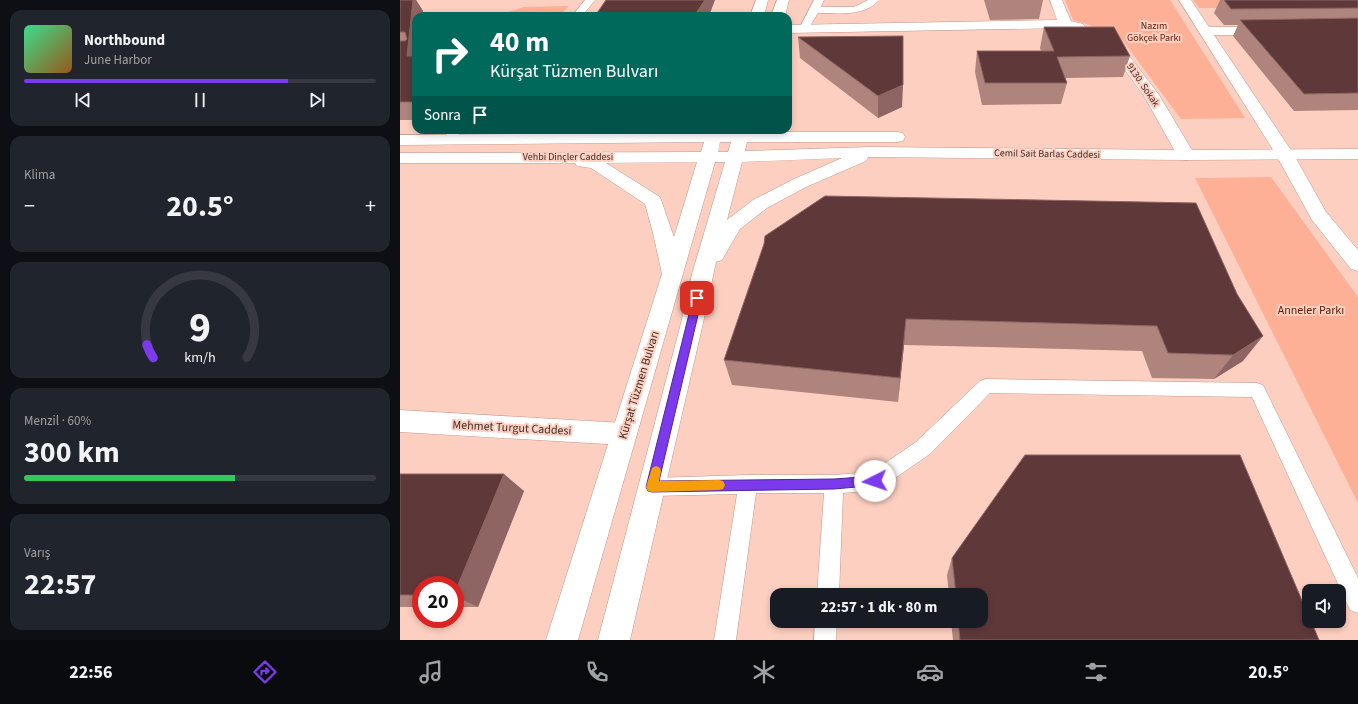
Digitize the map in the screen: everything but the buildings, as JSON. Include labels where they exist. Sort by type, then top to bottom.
[{"type":"street","points":[[758,12],[762,0]]},
{"type":"street","points":[[779,12],[783,0]]},
{"type":"street","points":[[1056,0],[1065,24]]},
{"type":"street","points":[[1185,0],[1279,147],[1319,216],[1358,264]]},
{"type":"street","name":"9130. Sokak","points":[[792,29],[1065,24],[1097,33],[1112,41],[1147,89],[1186,155]]},
{"type":"street","points":[[1205,31],[1281,30]]},
{"type":"street","points":[[792,123],[822,136]]},
{"type":"street","points":[[575,138],[596,134]]},
{"type":"street","points":[[400,140],[453,135],[712,141]]},
{"type":"street","name":"Cemil Sait Barlas Caddesi","points":[[740,141],[822,136],[1177,140],[1358,154]]},
{"type":"street","name":"Vehbi Dinçler Caddesi","points":[[400,158],[536,157],[712,141],[740,141]]},
{"type":"street","name":"Kürşat Tüzmen Bulvarı","points":[[562,640],[712,141]]},
{"type":"street","points":[[614,640],[702,274],[740,141]]},
{"type":"street","name":"Cemil Sait Barlas Caddesi","points":[[740,141],[871,152],[1186,155],[1358,141]]},
{"type":"street","points":[[702,274],[733,225],[760,204],[871,152]]},
{"type":"street","points":[[536,157],[595,163],[618,176],[653,201],[673,274]]},
{"type":"street","name":"Mehmet Turgut Caddesi","points":[[400,421],[624,434]]},
{"type":"lane","points":[[580,12],[590,0]]},
{"type":"lane","points":[[804,29],[819,0]]},
{"type":"lane","points":[[815,10],[860,9],[870,4],[874,0]]},
{"type":"lane","points":[[652,487],[748,484],[834,484],[875,481],[923,448],[986,386],[1257,390],[1358,602]]},
{"type":"lane","points":[[725,640],[748,484]]},
{"type":"lane","points":[[828,588],[834,484]]},
{"type":"lane","points":[[825,640],[826,628]]},
{"type":"green space","name":"Nazım Gökçek Parkı","points":[[1065,0],[1170,0],[1245,118],[1181,119],[1118,34],[1073,20]]},
{"type":"green space","points":[[1193,0],[1232,0],[1238,8],[1199,8]]},
{"type":"green space","points":[[569,6],[563,12],[509,12],[524,7]]},
{"type":"green space","name":"Anneler Parkı","points":[[1271,177],[1358,297],[1358,503],[1195,178]]},
{"type":"slow traffic","points":[[656,471],[652,487],[719,485]]},
{"type":"route","points":[[697,298],[652,487],[748,484],[834,484],[875,481]]}]
